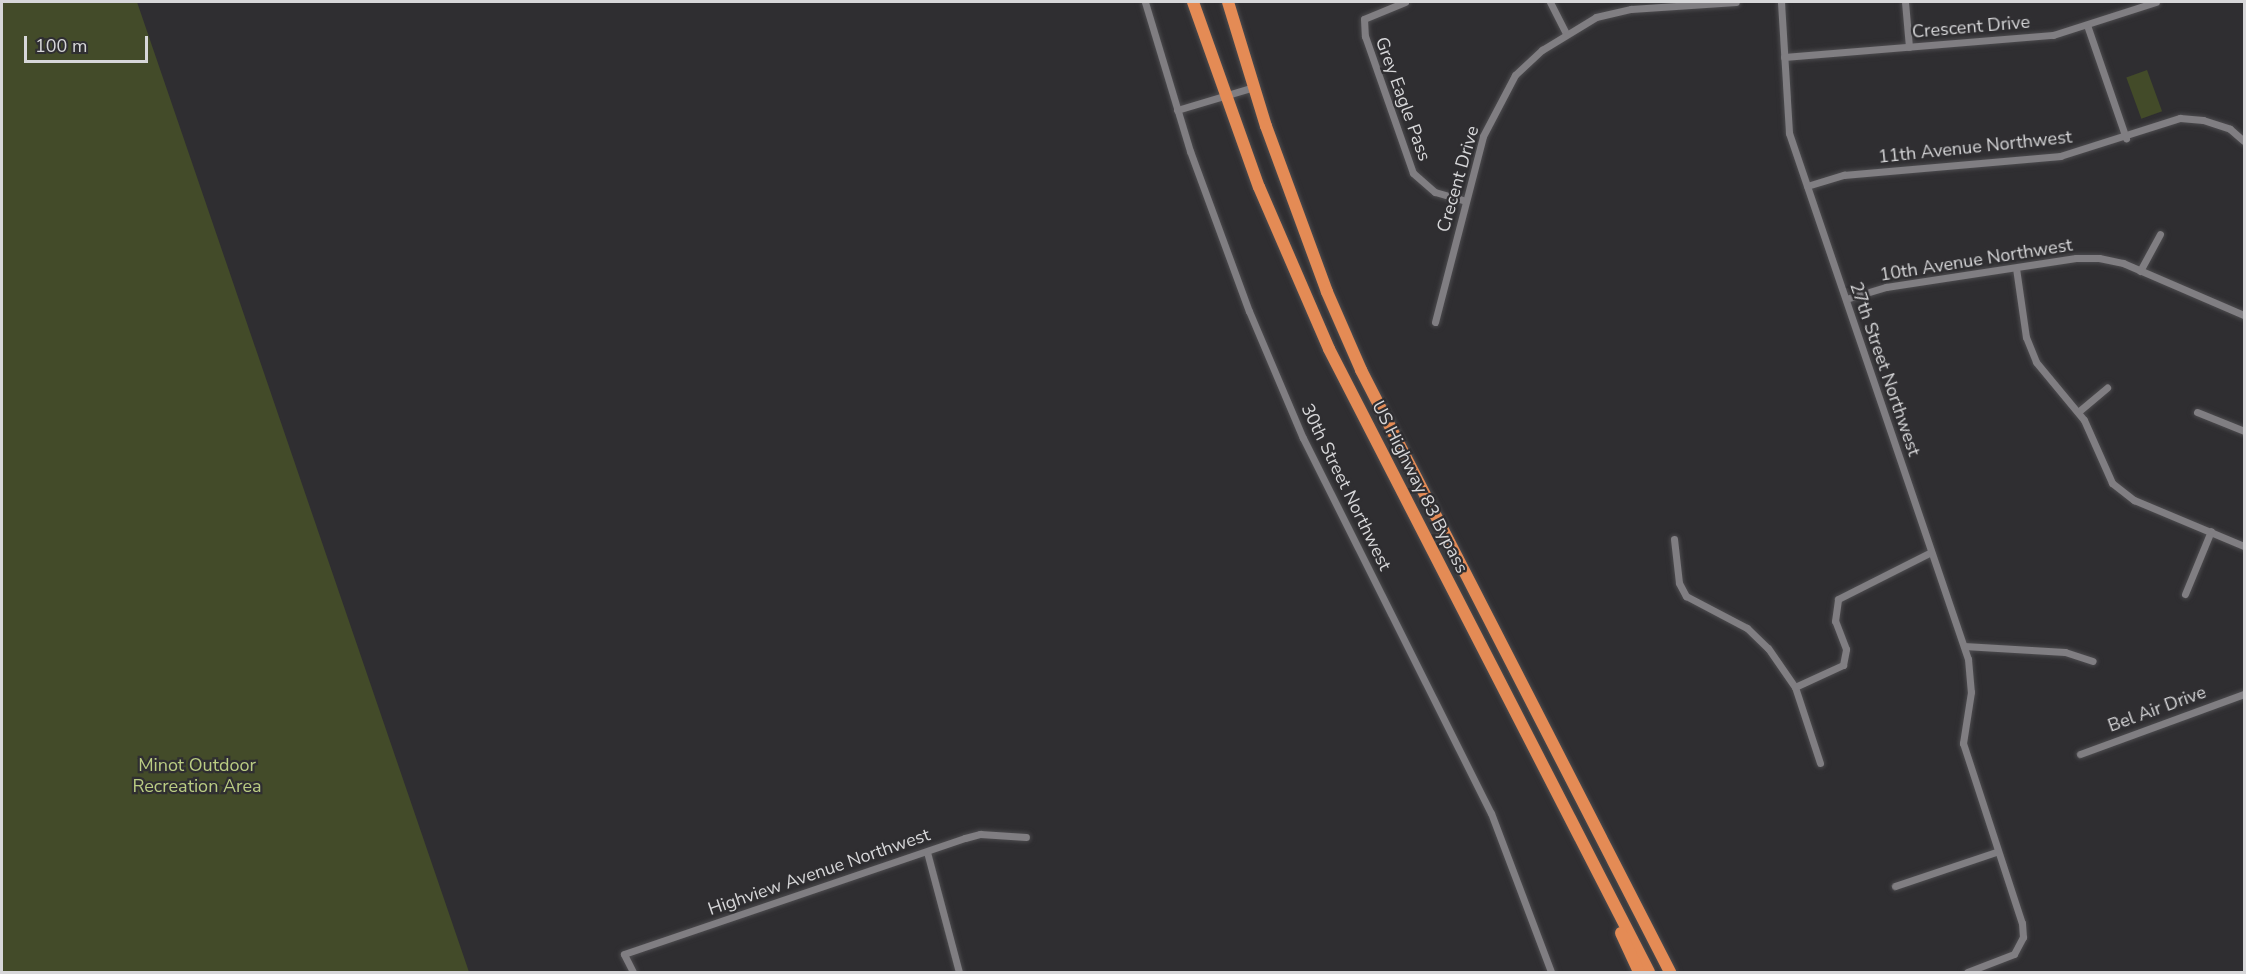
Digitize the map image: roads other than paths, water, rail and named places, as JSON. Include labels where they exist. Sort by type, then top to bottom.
[{"type":"highway","name":"US Highway 83 Bypass","points":[[1193,2],[1226,98],[1283,245],[1329,349],[1649,972]]},
{"type":"highway","name":"US Highway 83 Bypass","points":[[1228,2],[1254,87],[1327,292],[1361,370],[1670,972]]},
{"type":"highway","points":[[1612,900],[1620,932],[1639,972]]},
{"type":"highway","points":[[1641,916],[1678,972]]},
{"type":"street","name":"30th Street Northwest","points":[[1145,2],[1177,110],[1249,311],[1303,438],[1481,791],[1511,858],[1551,972]]},
{"type":"street","name":"Grey Eagle Pass","points":[[1405,2],[1364,19],[1365,36],[1413,173],[1435,192],[1466,201]]},
{"type":"street","points":[[1550,2],[1566,34]]},
{"type":"street","name":"Crecent Drive","points":[[1435,322],[1483,136],[1499,101],[1515,75],[1566,34],[1596,17],[1666,4],[1736,2]]},
{"type":"street","name":"27th Street Northwest","points":[[1782,2],[1789,133],[1964,646],[1972,675],[1963,743],[1996,852]]},
{"type":"street","points":[[1905,2],[1909,47]]},
{"type":"street","name":"Crescent Drive","points":[[1784,57],[2053,35],[2156,2]]},
{"type":"street","points":[[2087,25],[2126,138]]},
{"type":"street","points":[[1177,110],[1226,98],[1254,87]]},
{"type":"street","name":"11th Avenue Northwest","points":[[1807,186],[1844,175],[2060,156],[2126,138],[2180,118],[2203,120],[2230,129],[2244,141]]},
{"type":"street","points":[[2140,271],[2160,234]]},
{"type":"street","name":"10th Avenue Northwest","points":[[1846,298],[1886,287],[2076,258],[2099,258],[2140,271],[2244,315]]},
{"type":"street","points":[[2016,268],[2026,336],[2036,362],[2078,412],[2112,483],[2134,500],[2244,546]]},
{"type":"street","points":[[2078,412],[2107,388]]},
{"type":"street","points":[[2197,412],[2244,431]]},
{"type":"street","points":[[2185,594],[2211,531]]},
{"type":"street","points":[[1674,539],[1678,583],[1686,596],[1747,628],[1768,648],[1795,687],[1820,763]]},
{"type":"street","points":[[1795,687],[1843,665],[1846,649],[1835,621],[1838,599],[1931,552]]},
{"type":"street","points":[[1964,646],[2065,652],[2093,661]]},
{"type":"street","name":"Bel Air Drive","points":[[2080,754],[2244,694]]},
{"type":"street","name":"Highview Avenue Northwest","points":[[633,972],[624,954],[980,834],[1026,837]]},
{"type":"street","points":[[927,852],[960,972]]},
{"type":"street","points":[[1895,886],[1996,852],[2023,937],[2014,954],[1986,970],[1967,972]]},
{"type":"park label","name":"Minot Outdoor Recreation Area","points":[[197,776]]}]
